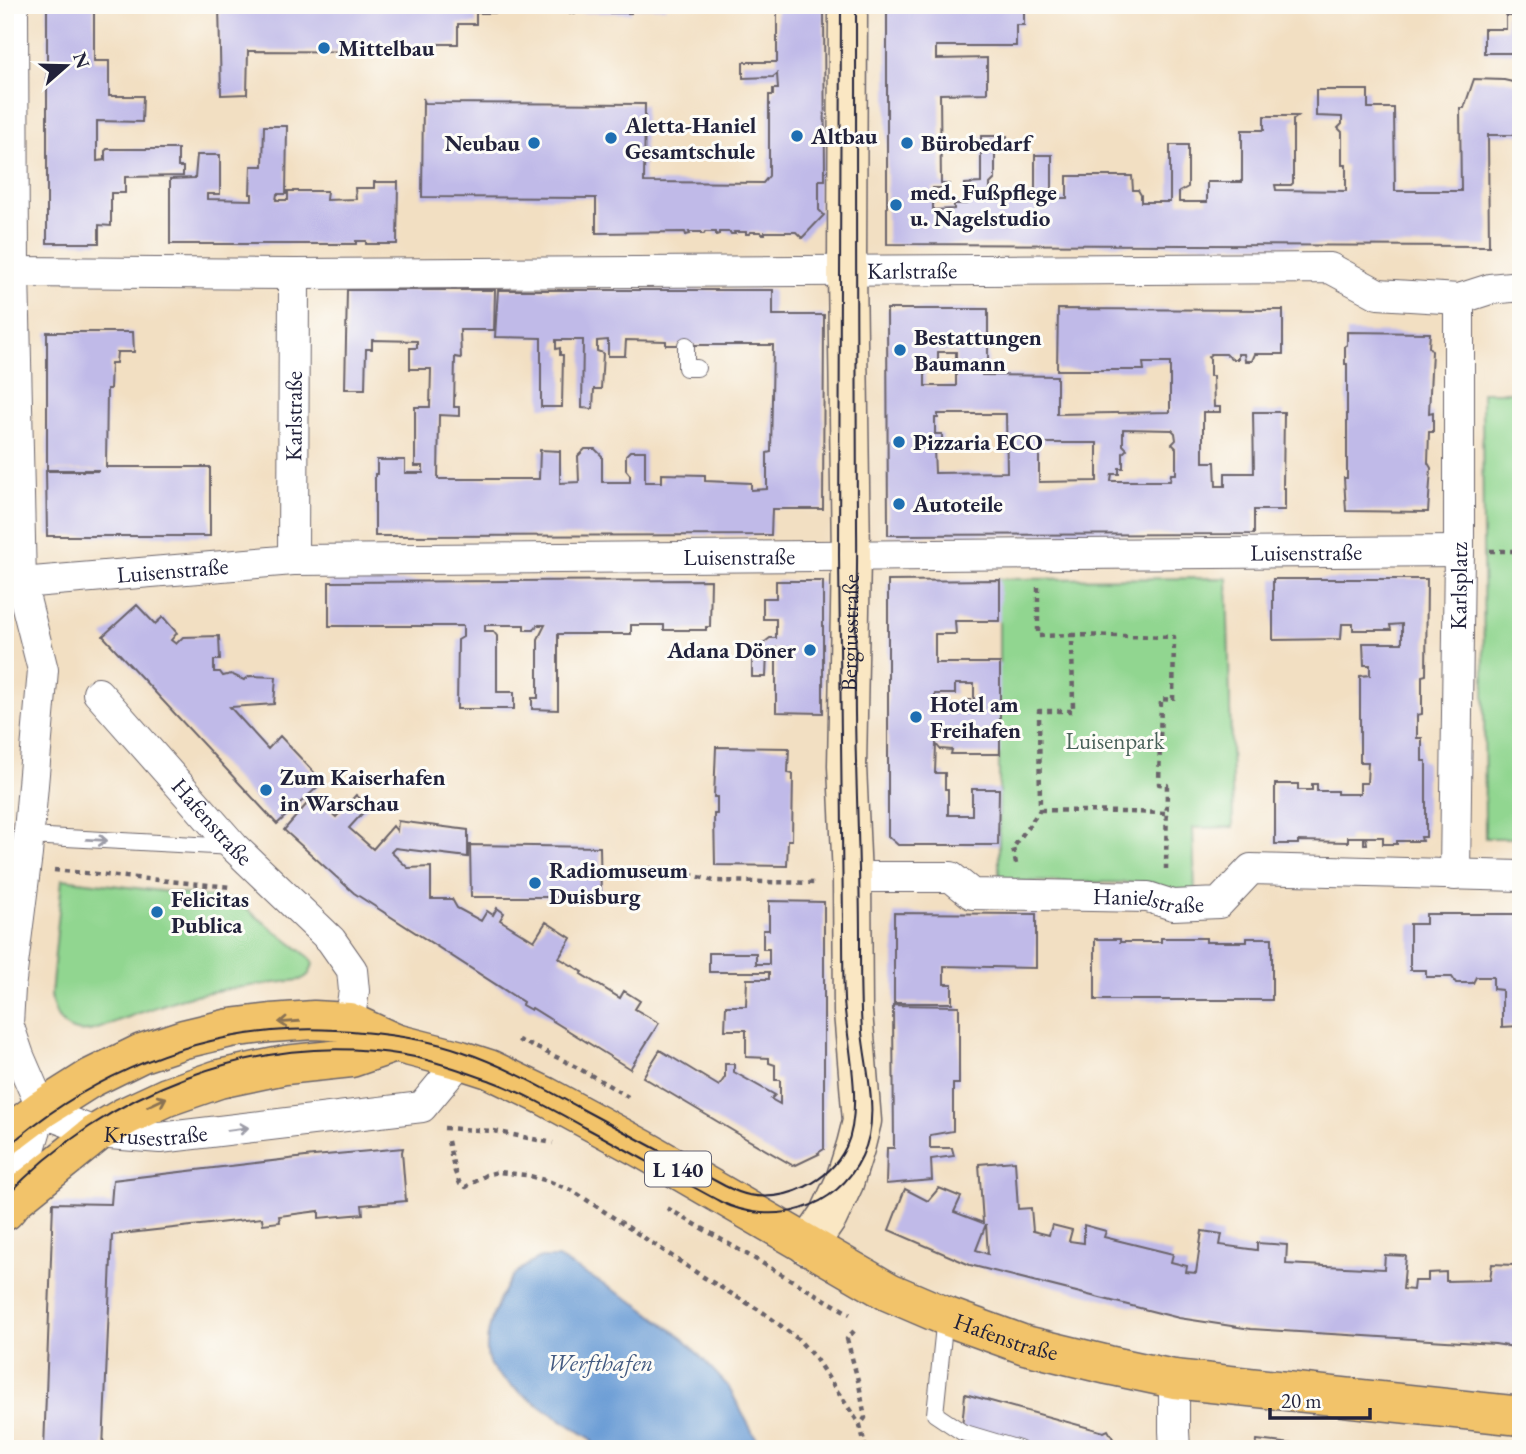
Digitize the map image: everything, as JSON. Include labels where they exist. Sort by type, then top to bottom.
[{"type":"main road","name":"L 140","points":[[5,1137],[91,1078],[142,1053],[230,1028],[314,1020],[349,1022],[394,1043],[461,1060]]},
{"type":"main road","name":"Krusestraße","points":[[97,1133],[167,1097],[219,1079],[285,1065],[351,1058],[394,1043]]},
{"type":"main road","name":"Hafenstraße","points":[[461,1060],[489,1069],[545,1096],[660,1159],[889,1292],[1025,1345],[1174,1379],[1521,1416]]},
{"type":"main road","points":[[10,1205],[97,1133]]},
{"type":"street","points":[[13,5],[13,579],[43,670],[26,869],[10,988],[8,1024],[42,1110],[97,1133]]},
{"type":"street","name":"Bergiusstraße","points":[[808,1246],[828,1216],[844,1183],[862,1121],[853,1012],[852,877],[847,766],[851,557],[846,271],[848,5]]},
{"type":"street","name":"Karlstraße","points":[[14,272],[686,281],[846,271],[1330,268],[1378,294],[1459,299],[1490,289],[1521,286]]},
{"type":"street","name":"Karlstraße","points":[[293,274],[293,561]]},
{"type":"street","name":"Karlsplatz","points":[[1455,875],[1459,299]]},
{"type":"street","name":"Luisenstraße","points":[[13,579],[293,561],[1459,551]]},
{"type":"street","name":"Hafenstraße","points":[[98,693],[234,847],[331,940],[352,971],[354,991],[349,1022]]},
{"type":"street","name":"Hanielstraße","points":[[852,877],[951,877],[972,894],[1147,897],[1173,905],[1219,903],[1251,869],[1521,876]]},
{"type":"street","name":"Krusestraße","points":[[97,1133],[160,1138],[422,1107],[461,1060]]},
{"type":"street","points":[[10,1205],[42,1110]]},
{"type":"street","points":[[1174,1379],[1175,1449]]},
{"type":"lane","points":[[686,345],[686,368],[697,368]]},
{"type":"lane","points":[[29,836],[234,847]]},
{"type":"lane","points":[[946,1316],[935,1414],[962,1432],[1019,1449]]},
{"type":"path","points":[[1038,555],[1038,636],[1174,638],[1173,699],[1161,699],[1159,784],[1167,785],[1165,902]]},
{"type":"path","points":[[1024,895],[1013,848],[1040,810],[1039,711],[1073,711],[1072,635]]},
{"type":"path","points":[[1040,810],[1167,813]]},
{"type":"path","points":[[600,870],[666,868],[714,881],[844,883],[852,877]]},
{"type":"path","points":[[26,869],[279,891]]},
{"type":"path","points":[[439,1127],[494,1130],[553,1143],[564,1149]]},
{"type":"path","points":[[448,1141],[460,1184],[466,1187],[486,1175],[498,1172],[526,1175],[573,1191],[705,1278],[764,1313],[799,1339],[815,1358],[860,1425],[866,1449]]},
{"type":"path","points":[[666,1207],[846,1312]]},
{"type":"path","points":[[854,1331],[847,1339],[865,1418],[860,1425]]},
{"type":"green space","points":[[1482,392],[1521,392],[1521,838],[1485,838]]},
{"type":"green space","name":"Luisenpark","points":[[1227,578],[1233,827],[1193,828],[1195,894],[1178,896],[1152,883],[999,881],[999,579]]},
{"type":"green space","points":[[62,879],[235,900],[309,957],[313,963],[311,969],[308,976],[300,980],[197,995],[94,1030],[83,1032],[71,1029],[58,1018],[51,995]]},
{"type":"water","name":"Werfthafen","points":[[541,1258],[558,1258],[639,1305],[684,1339],[728,1386],[764,1449],[596,1449],[590,1438],[506,1382],[496,1373],[488,1359],[487,1344],[491,1321],[512,1277]]},
{"type":"building","points":[[47,5],[94,5],[94,61],[109,61],[109,96],[143,96],[142,122],[97,121],[97,161],[105,160],[107,149],[178,149],[178,167],[183,167],[183,176],[125,177],[125,193],[111,193],[111,226],[99,225],[99,243],[47,243]]},
{"type":"building","name":"Mittelbau","points":[[219,5],[666,5],[666,8],[631,8],[631,13],[476,13],[476,24],[458,24],[458,44],[428,44],[427,52],[248,51],[247,94],[221,95]]},
{"type":"building","points":[[777,5],[824,5],[825,180],[819,180],[819,210],[824,215],[802,238],[796,232],[719,232],[716,235],[716,232],[689,232],[690,234],[686,235],[685,232],[596,233],[596,198],[422,197],[423,98],[425,103],[645,104],[644,182],[763,183],[769,176],[769,95],[773,95],[773,89],[778,89],[777,74],[773,77],[743,78],[743,62],[777,62]]},
{"type":"building","points":[[887,5],[1024,5],[1024,25],[1016,25],[1016,46],[936,46],[936,59],[987,58],[987,93],[940,94],[941,184],[949,184],[949,188],[933,188],[933,210],[954,209],[954,204],[966,204],[965,184],[981,183],[981,136],[1007,136],[1007,146],[995,142],[995,179],[990,184],[990,195],[1035,195],[1035,155],[1052,155],[1052,192],[1046,198],[1067,198],[1067,176],[1132,176],[1133,190],[1138,190],[1141,202],[1170,202],[1170,145],[1188,145],[1188,187],[1179,192],[1179,202],[1207,202],[1207,182],[1242,182],[1242,130],[1264,130],[1264,116],[1298,116],[1293,120],[1293,183],[1275,185],[1276,190],[1346,191],[1346,165],[1342,165],[1342,132],[1338,128],[1342,124],[1342,117],[1316,116],[1316,90],[1368,90],[1368,108],[1394,108],[1395,191],[1461,191],[1460,108],[1464,108],[1474,79],[1504,80],[1517,83],[1516,86],[1521,87],[1521,135],[1488,135],[1489,246],[887,244]]},
{"type":"building","points":[[1506,16],[1521,16],[1521,53],[1484,53],[1484,29],[1506,29]]},
{"type":"building","points":[[264,126],[287,126],[286,194],[277,194],[276,200],[288,200],[288,191],[327,191],[326,200],[356,199],[355,188],[374,188],[374,182],[398,182],[397,244],[366,244],[366,241],[356,241],[356,244],[170,244],[170,179],[195,178],[197,155],[220,155],[220,194],[207,194],[207,199],[252,200],[251,166],[263,166]]},
{"type":"building","points":[[347,290],[495,290],[494,330],[460,330],[461,358],[455,357],[454,407],[459,407],[459,416],[439,415],[438,479],[539,479],[540,450],[560,451],[560,483],[579,482],[578,456],[585,449],[595,449],[602,456],[602,482],[630,482],[630,475],[626,470],[626,455],[630,451],[645,451],[645,482],[662,482],[662,474],[705,475],[705,481],[751,483],[751,490],[767,489],[767,453],[771,452],[773,345],[666,345],[666,341],[626,340],[625,356],[608,356],[608,340],[597,341],[597,351],[603,353],[601,389],[594,389],[593,409],[582,408],[583,340],[556,340],[556,349],[560,348],[560,355],[563,355],[562,407],[541,407],[541,338],[495,337],[498,290],[773,290],[773,315],[824,315],[823,509],[772,509],[771,535],[375,536],[377,460],[405,460],[405,473],[423,473],[423,466],[415,466],[415,407],[430,407],[431,369],[410,369],[410,348],[417,348],[417,341],[372,340],[372,349],[366,349],[365,389],[345,389]]},
{"type":"building","points":[[887,309],[988,309],[988,364],[982,364],[982,375],[1057,376],[1057,414],[1170,412],[1170,363],[1143,363],[1144,370],[1057,370],[1058,309],[1283,310],[1283,354],[1255,354],[1252,361],[1245,361],[1244,354],[1238,354],[1238,359],[1232,359],[1226,354],[1211,354],[1208,357],[1210,376],[1213,376],[1214,407],[1220,407],[1220,412],[1203,412],[1203,462],[1215,462],[1216,486],[1225,486],[1225,473],[1254,473],[1253,412],[1284,412],[1285,510],[1254,510],[1254,534],[888,535]],"holes":[[[938,352],[956,352],[956,386],[925,386],[925,362],[938,361]],[[938,414],[1006,414],[1007,472],[935,473],[934,449],[942,449],[942,434],[935,434],[935,418],[938,418]],[[1123,429],[1172,430],[1176,440],[1172,444],[1176,448],[1176,474],[1171,474],[1170,481],[1111,481],[1112,474],[1119,474],[1119,468],[1123,468],[1123,453],[1127,449],[1123,445]],[[1039,443],[1097,443],[1097,481],[1039,482]]]},
{"type":"building","points":[[47,332],[133,332],[134,352],[117,352],[116,363],[111,363],[110,389],[107,389],[106,467],[210,467],[210,536],[47,536],[46,471],[98,470],[47,470]]},
{"type":"building","points":[[1347,332],[1430,333],[1429,347],[1432,351],[1429,413],[1433,412],[1433,432],[1429,432],[1428,463],[1431,468],[1428,512],[1346,511],[1344,478],[1347,478]]},
{"type":"building","points":[[1273,579],[1427,579],[1426,675],[1422,676],[1422,714],[1417,715],[1417,738],[1422,738],[1422,761],[1426,761],[1426,837],[1421,837],[1422,841],[1383,844],[1383,837],[1366,837],[1367,844],[1364,844],[1364,837],[1348,837],[1348,842],[1298,841],[1298,844],[1275,844],[1275,784],[1298,784],[1298,790],[1312,790],[1312,784],[1317,784],[1317,791],[1360,794],[1360,783],[1367,783],[1368,762],[1360,762],[1360,676],[1370,675],[1370,665],[1364,665],[1363,643],[1402,643],[1402,624],[1390,625],[1391,630],[1353,630],[1353,624],[1342,624],[1341,639],[1273,640]]},
{"type":"building","points":[[711,580],[710,627],[706,627],[706,630],[664,630],[664,625],[631,625],[631,634],[558,634],[558,710],[532,709],[532,698],[538,698],[538,639],[545,625],[537,625],[534,630],[524,630],[524,625],[485,625],[485,631],[493,631],[497,636],[497,692],[514,692],[514,709],[457,709],[458,640],[463,637],[463,626],[329,626],[329,582]]},
{"type":"building","points":[[1000,580],[1000,621],[955,621],[956,634],[935,634],[935,663],[1000,663],[1000,754],[951,754],[952,750],[940,749],[936,744],[935,773],[945,773],[948,815],[972,815],[972,789],[999,789],[998,845],[898,845],[888,836],[888,581]],"holes":[[[955,684],[974,684],[974,700],[968,700],[968,709],[945,708],[945,700],[935,700],[935,694],[955,694]]]},
{"type":"building","points":[[776,581],[823,581],[823,713],[776,712],[776,648],[767,652],[766,677],[752,677],[752,652],[770,638],[776,638],[776,619],[763,619],[763,598],[776,598]]},
{"type":"building","points":[[137,605],[155,624],[163,617],[177,633],[171,640],[176,644],[183,637],[219,636],[220,660],[214,660],[214,672],[220,672],[223,676],[231,674],[244,680],[250,676],[276,677],[274,704],[230,707],[268,749],[280,736],[323,782],[277,824],[103,636]]},
{"type":"building","points":[[716,747],[789,748],[788,773],[793,774],[792,840],[788,840],[787,866],[715,865]]},
{"type":"building","points":[[356,795],[369,806],[349,828],[373,849],[393,826],[397,831],[398,821],[468,830],[468,857],[395,848],[391,852],[408,868],[431,867],[431,899],[452,899],[457,908],[481,921],[487,911],[493,915],[497,908],[504,913],[500,920],[534,941],[546,922],[571,938],[559,958],[620,998],[624,991],[640,1001],[635,1009],[659,1023],[630,1069],[532,1008],[531,1010],[522,1005],[523,1002],[354,893],[284,830],[313,797],[336,817]]},
{"type":"building","name":"Radiomuseum Duisburg","points":[[470,845],[600,847],[601,897],[471,897]]},
{"type":"building","points":[[769,901],[824,902],[824,1149],[796,1165],[643,1077],[660,1050],[719,1086],[725,1077],[725,1064],[734,1064],[734,1072],[775,1095],[771,1099],[780,1104],[780,1080],[775,1080],[775,1065],[769,1063],[769,1058],[746,1057],[746,1030],[725,1030],[726,1006],[746,1006],[747,979],[769,979],[769,972],[709,972],[709,953],[756,953],[756,964],[769,964],[769,949],[763,949],[763,930],[769,930]]},
{"type":"building","points":[[894,913],[1036,914],[1036,968],[944,966],[944,984],[952,984],[952,1003],[894,1003]]},
{"type":"building","points":[[1426,914],[1521,914],[1521,1026],[1502,1027],[1502,990],[1493,989],[1493,977],[1476,977],[1473,983],[1456,983],[1452,977],[1426,977],[1426,970],[1410,970],[1410,924],[1426,924]]},
{"type":"building","points":[[1161,938],[1247,942],[1247,938],[1272,938],[1272,1000],[1095,1000],[1095,939],[1161,942]]},
{"type":"building","points":[[893,1005],[959,1006],[959,1084],[953,1084],[953,1131],[930,1135],[930,1148],[952,1148],[954,1156],[931,1159],[932,1180],[886,1184],[887,1148],[894,1148]]},
{"type":"building","points":[[403,1148],[406,1201],[362,1205],[363,1214],[319,1218],[319,1211],[279,1216],[280,1222],[263,1224],[262,1218],[112,1235],[103,1449],[44,1449],[53,1203],[111,1204],[113,1180]]},
{"type":"building","points":[[1015,1161],[1018,1209],[1031,1208],[1033,1231],[1049,1235],[1052,1225],[1072,1230],[1069,1241],[1084,1243],[1084,1225],[1106,1231],[1104,1237],[1173,1254],[1171,1262],[1187,1266],[1186,1272],[1196,1273],[1202,1231],[1222,1234],[1220,1245],[1257,1250],[1257,1243],[1287,1245],[1286,1264],[1384,1269],[1385,1255],[1406,1256],[1403,1289],[1413,1290],[1414,1281],[1428,1281],[1428,1273],[1446,1272],[1446,1281],[1490,1280],[1492,1264],[1514,1265],[1514,1291],[1521,1293],[1521,1348],[1495,1344],[1251,1329],[1179,1318],[970,1265],[889,1230],[905,1189],[928,1201],[939,1188],[961,1197],[954,1212],[983,1223],[979,1164]],"holes":[[[986,1224],[988,1254],[976,1250]]]},
{"type":"building","points":[[965,1394],[1104,1432],[1108,1430],[1119,1449],[960,1449]]},
{"type":"building","points":[[1257,1440],[1309,1446],[1309,1449],[1256,1449]]},
{"type":"tram line","points":[[5,1149],[34,1125],[96,1085],[164,1055],[235,1036],[317,1029],[412,1038],[477,1057],[522,1077],[725,1186],[746,1194],[763,1196],[792,1192],[818,1179],[839,1159],[846,1147],[854,1114],[843,962],[839,555],[841,5]]},
{"type":"tram line","points":[[5,1198],[45,1160],[89,1127],[137,1099],[187,1077],[240,1061],[294,1052],[349,1050],[415,1057],[503,1086],[551,1109],[721,1202],[741,1209],[761,1213],[802,1209],[820,1201],[851,1175],[862,1156],[871,1126],[871,1095],[861,1009],[855,714],[856,5]]},
{"type":"place","name":"Mittelbau","points":[[324,48]]},
{"type":"place","name":"Altbau","points":[[797,136]]},
{"type":"place","name":"Aletta-Haniel Gesamtschule","points":[[611,138]]},
{"type":"place","name":"Neubau","points":[[534,143]]},
{"type":"place","name":"Bürobedarf","points":[[907,143]]},
{"type":"place","name":"med. Fußpflege u. Nagelstudio","points":[[896,205]]},
{"type":"place","name":"Bestattungen Baumann","points":[[900,350]]},
{"type":"place","name":"Pizzaria ECO","points":[[899,442]]},
{"type":"place","name":"Autoteile","points":[[899,504]]},
{"type":"place","name":"Adana Döner","points":[[810,650]]},
{"type":"place","name":"Hotel am Freihafen","points":[[916,717]]},
{"type":"place","name":"Zum Kaiserhafen in Warschau","points":[[266,790]]},
{"type":"place","name":"Radiomuseum Duisburg","points":[[535,883]]},
{"type":"place","name":"Felicitas Publica","points":[[157,912]]}]
